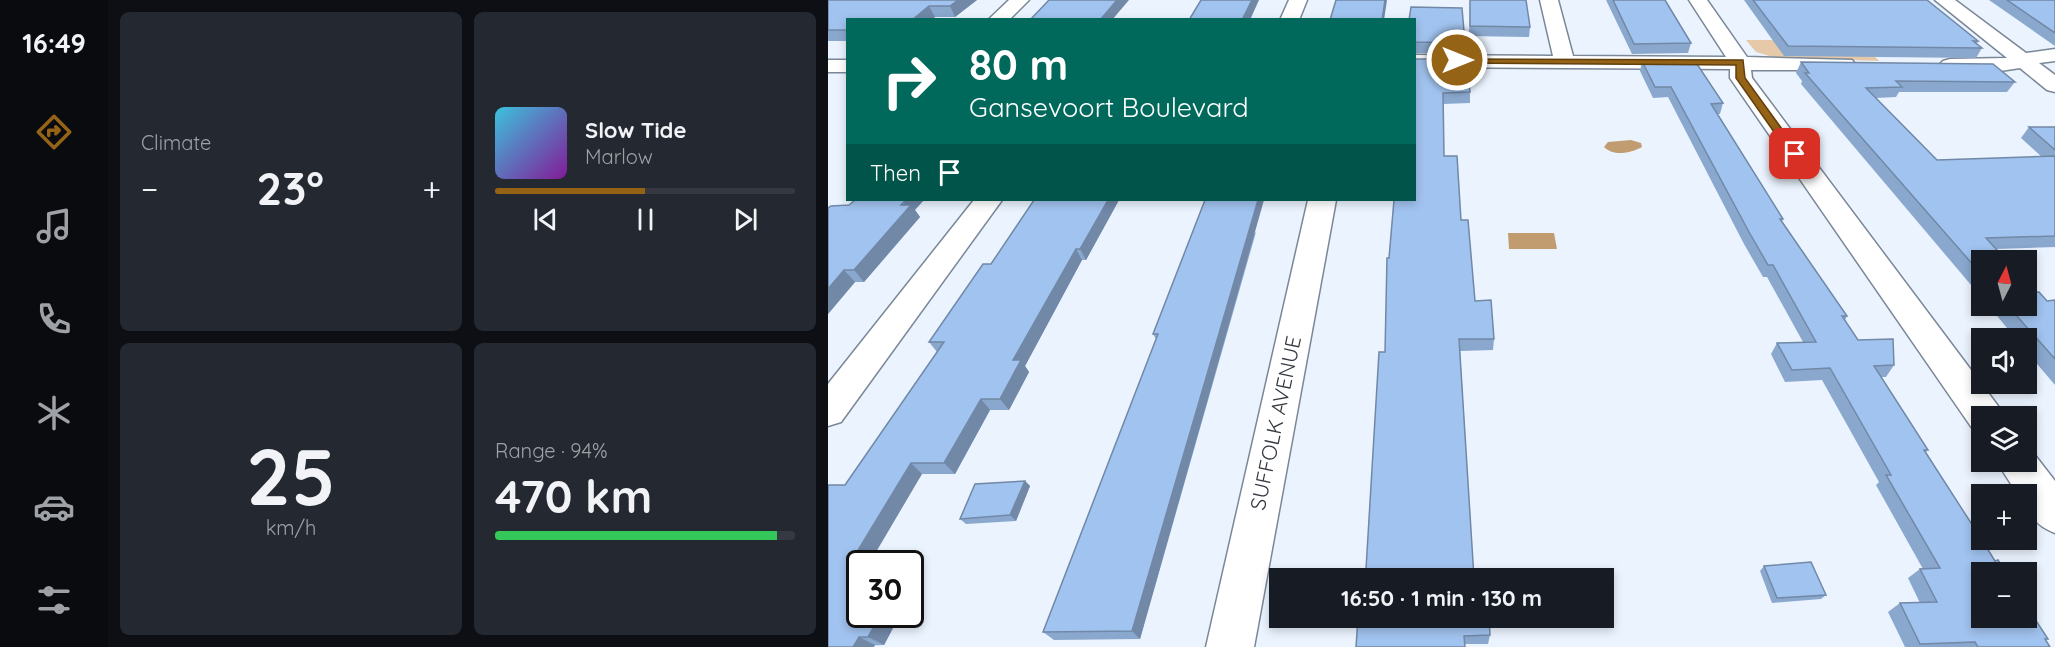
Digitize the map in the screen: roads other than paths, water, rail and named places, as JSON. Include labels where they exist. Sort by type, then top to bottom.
[{"type":"street","points":[[999,18],[1020,0]]},
{"type":"street","points":[[1290,18],[1298,0]]},
{"type":"street","points":[[1549,0],[1564,60]]},
{"type":"street","points":[[1698,0],[1740,62],[1741,78],[1977,406]]},
{"type":"street","points":[[1944,0],[2055,85]]},
{"type":"street","points":[[1927,65],[1998,66],[2024,62],[2042,54],[2055,55]]},
{"type":"street","points":[[1416,61],[1564,60],[1869,64]]},
{"type":"street","points":[[828,66],[846,66]]},
{"type":"street","points":[[828,411],[987,201]]},
{"type":"street","name":"SUFFOLK AVENUE","points":[[1230,647],[1322,201]]},
{"type":"street","points":[[2024,472],[2055,514]]}]
